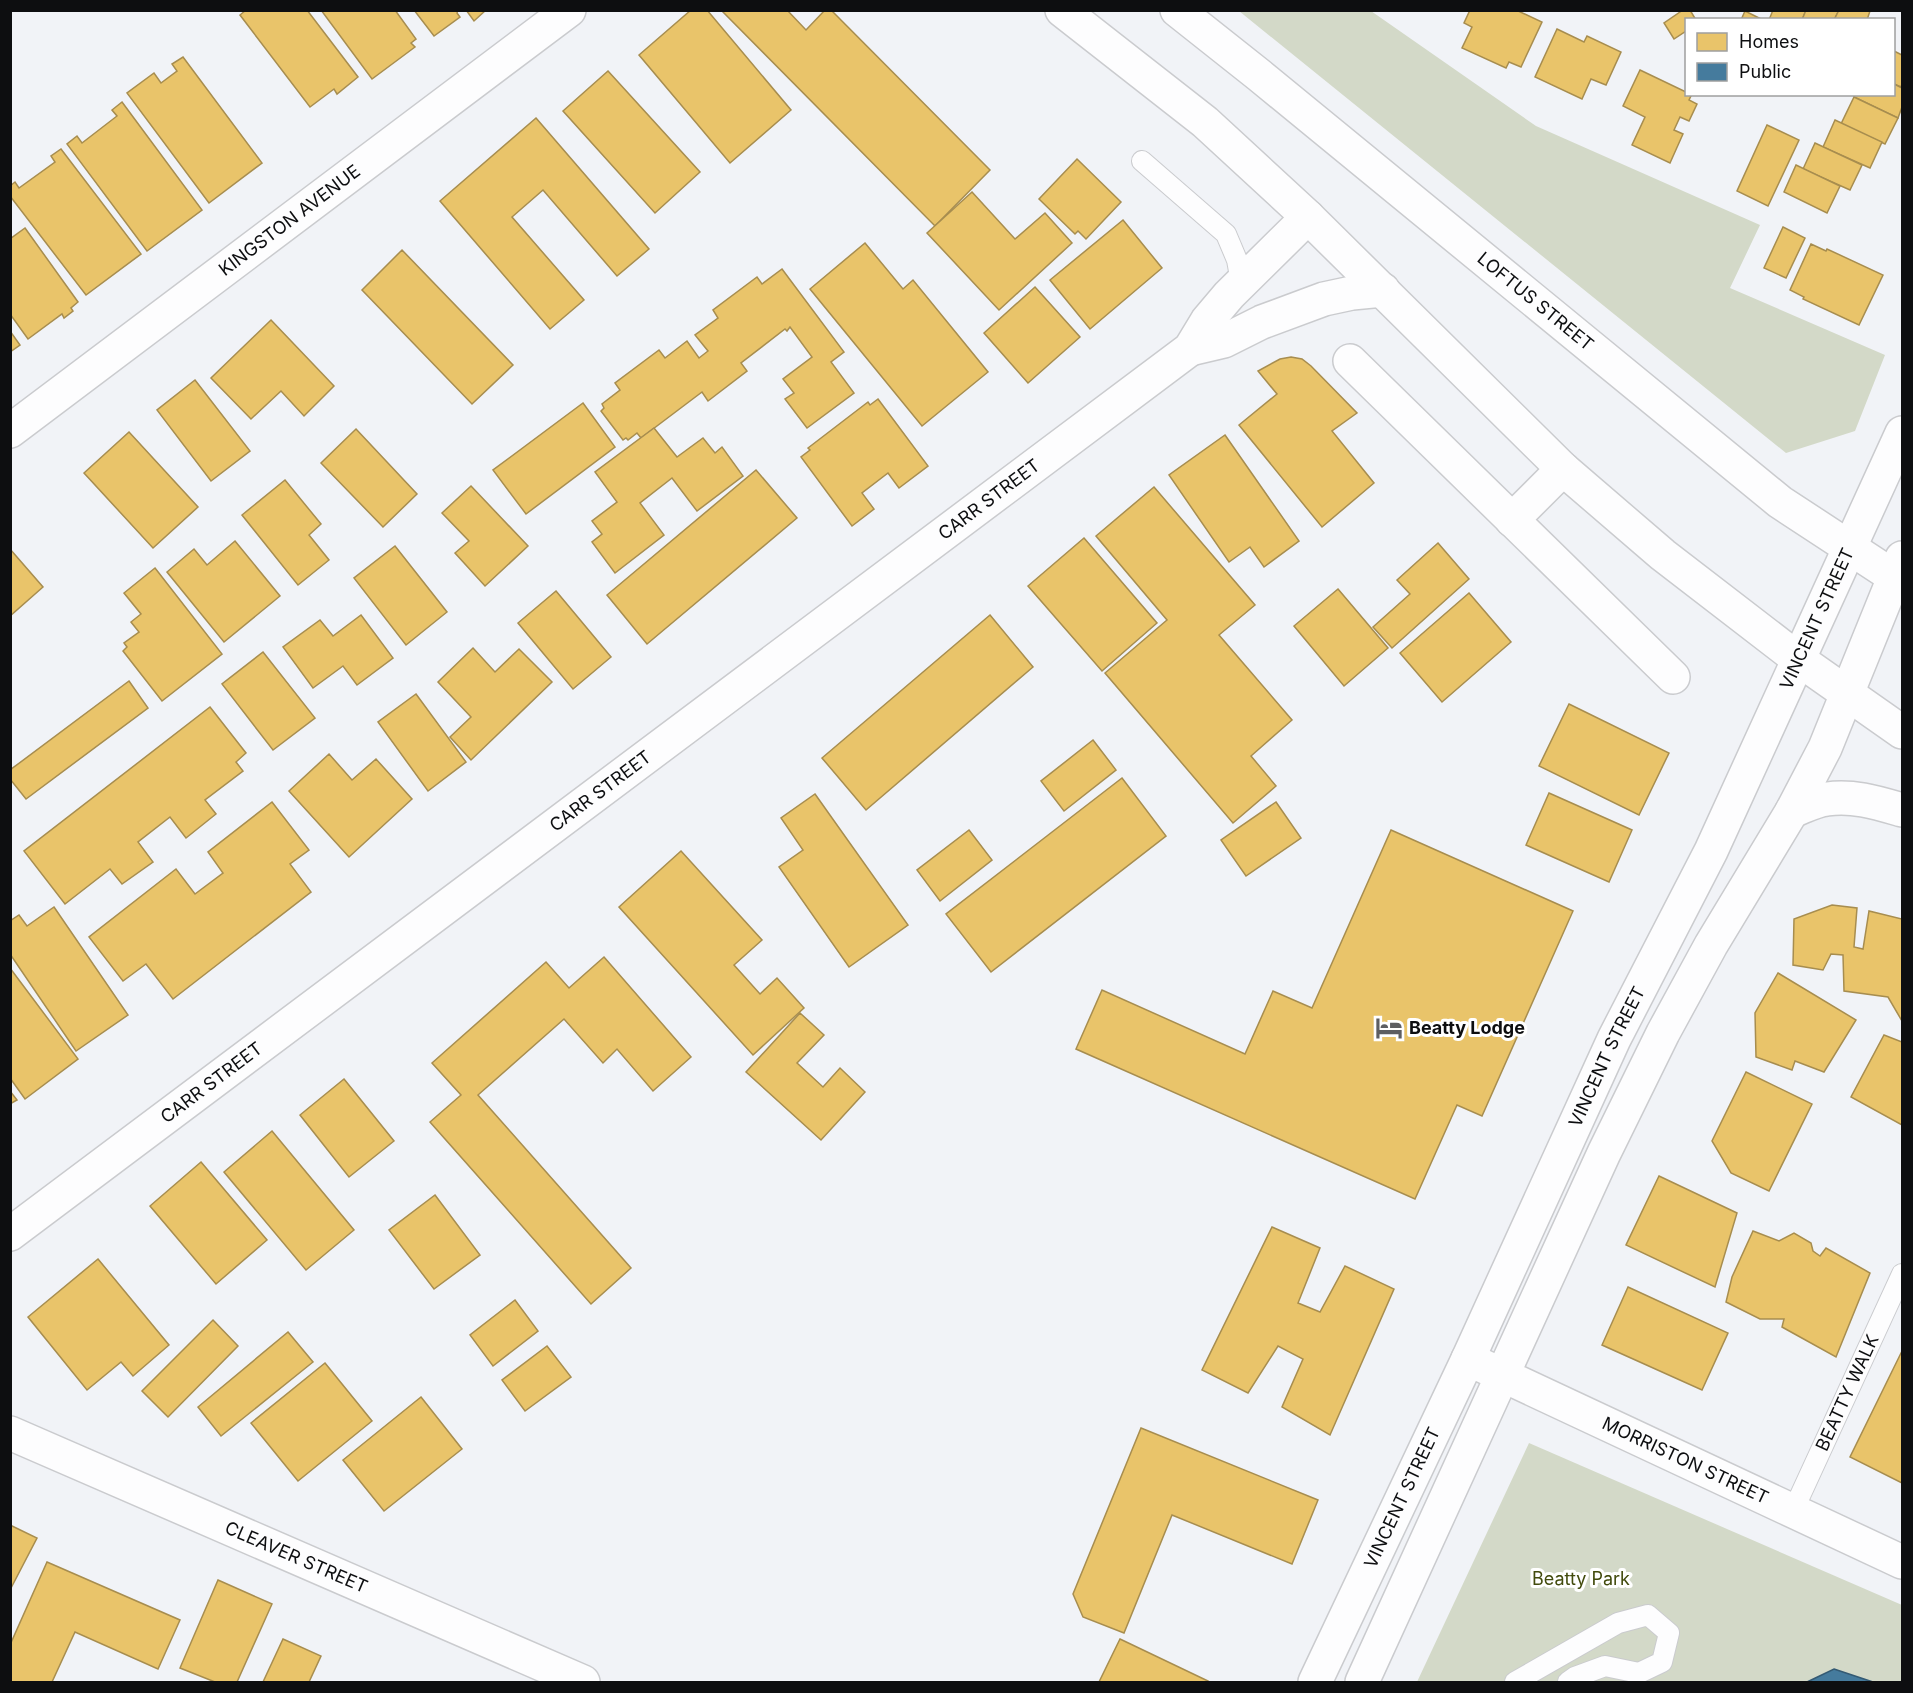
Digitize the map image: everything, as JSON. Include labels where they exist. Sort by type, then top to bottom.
[{"type":"main road","name":"KINGSTON AVENUE","points":[[10,431],[569,10]]},
{"type":"main road","points":[[1062,10],[1205,122],[1308,217],[1563,469],[1663,555],[1798,659],[1902,732]]},
{"type":"main road","name":"LOFTUS STREET","points":[[1177,10],[1780,502],[1849,547],[1900,572]]},
{"type":"main road","name":"CARR STREET","points":[[10,1234],[1190,349],[1207,321],[1241,282],[1308,217]]},
{"type":"main road","name":"CARR STREET","points":[[1190,349],[1224,341],[1262,322],[1324,299],[1383,290]]},
{"type":"main road","points":[[1350,361],[1673,677]]},
{"type":"main road","name":"VINCENT STREET","points":[[1315,1683],[1468,1359],[1614,1039],[1711,851],[1902,433]]},
{"type":"main road","points":[[1512,520],[1563,469]]},
{"type":"main road","points":[[1362,1683],[1604,1153],[1663,1033],[1711,945],[1792,811],[1825,748],[1900,572]]},
{"type":"main road","points":[[1792,811],[1826,799],[1845,798],[1870,801],[1902,810]]},
{"type":"main road","name":"MORRISTON STREET","points":[[1468,1359],[1902,1562]]},
{"type":"main road","name":"CLEAVER STREET","points":[[10,1433],[583,1683]]},
{"type":"lane","points":[[1142,161],[1226,234],[1237,260],[1241,282]]},
{"type":"lane","name":"BEATTY WALK","points":[[1793,1511],[1902,1274]]},
{"type":"lane","points":[[1515,1683],[1618,1623],[1648,1615],[1669,1633],[1662,1662],[1639,1673],[1605,1666],[1575,1677],[1568,1683]]},
{"type":"green space","points":[[1239,11],[1371,11],[1536,126],[1760,225],[1730,288],[1885,355],[1855,431],[1786,453]]},
{"type":"green space","name":"Beatty Park","points":[[1529,1443],[1902,1605],[1902,1682],[1417,1682]]},
{"type":"building: Homes","points":[[246,10],[307,10],[358,77],[337,94],[334,89],[310,107],[240,15]]},
{"type":"building: Homes","points":[[321,10],[395,10],[416,39],[411,43],[415,47],[372,79]]},
{"type":"building: Homes","points":[[414,10],[458,10],[460,17],[434,36]]},
{"type":"building: Homes","points":[[466,10],[486,10],[474,21]]},
{"type":"building: Homes","points":[[691,10],[707,10],[791,110],[730,163],[639,55]]},
{"type":"building: Homes","points":[[721,10],[787,10],[806,30],[825,10],[831,10],[990,170],[935,226]]},
{"type":"building: Homes","points":[[1470,10],[1516,10],[1542,22],[1521,67],[1509,62],[1506,68],[1462,48],[1472,27],[1464,23]]},
{"type":"building: Homes","points":[[1683,10],[1690,10],[1695,18],[1685,18],[1685,32],[1674,39],[1664,23]]},
{"type":"building: Homes","points":[[1773,10],[1806,10],[1803,18],[1770,18]]},
{"type":"building: Homes","points":[[1806,10],[1839,10],[1835,18],[1803,18]]},
{"type":"building: Homes","points":[[1839,10],[1870,11],[1868,18],[1835,18]]},
{"type":"building: Homes","points":[[1745,11],[1759,18],[1742,18]]},
{"type":"building: Homes","points":[[1557,29],[1584,42],[1587,36],[1621,52],[1606,85],[1591,79],[1582,99],[1535,77]]},
{"type":"building: Homes","points":[[1895,52],[1902,55],[1901,87],[1895,84]]},
{"type":"building: Homes","points":[[183,57],[262,163],[209,203],[127,93],[154,73],[161,83],[177,71],[172,64]]},
{"type":"building: Homes","points":[[1640,70],[1685,92],[1685,96],[1691,96],[1689,100],[1697,104],[1689,121],[1680,117],[1674,130],[1683,134],[1670,163],[1632,145],[1645,117],[1623,106]]},
{"type":"building: Homes","points":[[608,71],[700,172],[655,213],[563,111]]},
{"type":"building: Homes","points":[[1895,84],[1902,88],[1902,107],[1898,118],[1854,97],[1895,96]]},
{"type":"building: Homes","points":[[1854,97],[1898,118],[1885,144],[1841,124]]},
{"type":"building: Homes","points":[[122,102],[202,210],[147,251],[67,144],[77,136],[82,143],[117,116],[112,110]]},
{"type":"building: Homes","points":[[536,118],[649,249],[617,276],[543,190],[512,217],[584,300],[550,329],[440,201]]},
{"type":"building: Homes","points":[[1835,120],[1882,142],[1870,168],[1823,147]]},
{"type":"building: Homes","points":[[1767,125],[1799,140],[1768,206],[1737,191]]},
{"type":"building: Homes","points":[[1815,143],[1862,165],[1850,190],[1803,169]]},
{"type":"building: Homes","points":[[61,149],[141,254],[86,295],[10,196],[10,186],[15,182],[19,188],[55,162],[51,156]]},
{"type":"building: Homes","points":[[1077,159],[1121,202],[1086,239],[1078,231],[1075,234],[1039,199]]},
{"type":"building: Homes","points":[[1796,165],[1840,186],[1827,213],[1784,192]]},
{"type":"building: Homes","points":[[972,192],[1015,239],[1045,213],[1072,243],[999,310],[927,233]]},
{"type":"building: Homes","points":[[1123,220],[1162,268],[1090,329],[1050,280]]},
{"type":"building: Homes","points":[[1783,227],[1805,238],[1786,278],[1764,268]]},
{"type":"building: Homes","points":[[25,228],[78,302],[71,308],[73,311],[64,318],[62,314],[28,339],[10,314],[10,239]]},
{"type":"building: Homes","points":[[865,243],[903,289],[913,280],[988,372],[922,426],[810,289]]},
{"type":"building: Homes","points":[[1811,244],[1883,275],[1859,325],[1803,299],[1804,297],[1790,290]]},
{"type":"building: Homes","points":[[402,250],[513,365],[472,404],[362,290]]},
{"type":"building: Homes","points":[[782,269],[844,352],[831,362],[854,393],[807,428],[785,399],[794,393],[783,379],[812,357],[790,327],[741,363],[747,371],[708,401],[702,392],[641,438],[637,433],[628,440],[626,438],[623,440],[601,411],[604,408],[602,404],[620,390],[615,383],[659,350],[665,358],[687,341],[699,358],[708,351],[695,335],[718,318],[713,310],[757,277],[762,284]]},
{"type":"building: Homes","points":[[1035,287],[1080,337],[1028,383],[984,333]]},
{"type":"building: Homes","points":[[271,320],[334,386],[304,416],[281,391],[251,419],[211,378]]},
{"type":"building: Homes","points":[[10,331],[20,345],[10,352]]},
{"type":"building: Homes","points":[[1291,357],[1302,359],[1311,366],[1357,413],[1332,431],[1374,483],[1322,527],[1239,425],[1277,394],[1258,371],[1280,359]]},
{"type":"building: Homes","points":[[195,380],[250,451],[211,481],[157,410]]},
{"type":"building: Homes","points":[[878,399],[928,466],[899,488],[888,473],[862,493],[874,509],[852,526],[801,457],[810,450],[808,448],[868,402],[870,405]]},
{"type":"building: Homes","points":[[583,403],[615,447],[526,514],[493,470]]},
{"type":"building: Homes","points":[[654,428],[677,457],[703,438],[715,453],[722,447],[743,476],[697,511],[672,478],[640,503],[664,535],[615,573],[592,542],[602,534],[592,521],[617,502],[595,472]]},
{"type":"building: Homes","points":[[356,429],[417,494],[383,527],[321,463]]},
{"type":"building: Homes","points":[[129,432],[198,507],[153,548],[84,473]]},
{"type":"building: Homes","points":[[1225,435],[1299,541],[1264,567],[1250,547],[1229,562],[1169,475]]},
{"type":"building: Homes","points":[[756,470],[797,518],[647,644],[607,595]]},
{"type":"building: Homes","points":[[285,480],[321,524],[309,535],[329,560],[298,585],[242,515]]},
{"type":"building: Homes","points":[[471,486],[528,546],[485,586],[455,553],[469,541],[442,513]]},
{"type":"building: Homes","points":[[1154,487],[1255,605],[1219,635],[1292,720],[1251,756],[1276,786],[1233,823],[1105,673],[1167,620],[1096,536]]},
{"type":"building: Homes","points":[[1084,538],[1157,623],[1102,671],[1028,586]]},
{"type":"building: Homes","points":[[235,541],[280,596],[224,642],[167,572],[194,549],[207,565]]},
{"type":"building: Homes","points":[[1438,543],[1469,579],[1392,648],[1373,627],[1410,594],[1397,580]]},
{"type":"building: Homes","points":[[395,546],[447,612],[406,645],[354,578]]},
{"type":"building: Homes","points":[[10,549],[43,587],[10,616]]},
{"type":"building: Homes","points":[[155,568],[222,654],[162,701],[123,651],[127,647],[124,643],[139,632],[131,622],[141,614],[124,593]]},
{"type":"building: Homes","points":[[1338,589],[1388,648],[1344,686],[1294,626]]},
{"type":"building: Homes","points":[[556,591],[611,657],[573,689],[518,623]]},
{"type":"building: Homes","points":[[1469,593],[1511,642],[1442,702],[1400,653]]},
{"type":"building: Homes","points":[[361,615],[393,658],[357,685],[343,666],[313,688],[283,647],[320,620],[333,636]]},
{"type":"building: Homes","points":[[990,615],[1033,667],[866,810],[822,758]]},
{"type":"building: Homes","points":[[473,648],[495,672],[519,649],[552,682],[471,760],[450,737],[471,717],[438,682]]},
{"type":"building: Homes","points":[[263,652],[315,718],[273,750],[222,684]]},
{"type":"building: Homes","points":[[129,681],[148,708],[26,799],[10,779],[10,770]]},
{"type":"building: Homes","points":[[416,694],[466,762],[428,791],[378,722]]},
{"type":"building: Homes","points":[[1569,704],[1669,753],[1639,815],[1539,766]]},
{"type":"building: Homes","points":[[210,707],[246,753],[236,762],[243,771],[205,800],[216,814],[186,838],[170,817],[138,842],[153,862],[122,884],[110,869],[65,904],[24,851]]},
{"type":"building: Homes","points":[[1093,740],[1116,770],[1064,811],[1041,781]]},
{"type":"building: Homes","points":[[329,754],[352,780],[376,759],[412,799],[349,857],[289,791]]},
{"type":"building: Homes","points":[[1122,778],[1166,836],[991,972],[946,914]]},
{"type":"building: Homes","points":[[1549,793],[1632,830],[1609,882],[1526,845]]},
{"type":"building: Homes","points":[[815,794],[908,925],[849,967],[779,867],[803,850],[781,818]]},
{"type":"building: Homes","points":[[272,802],[309,850],[290,864],[311,892],[173,999],[146,964],[123,981],[89,937],[176,869],[195,894],[223,873],[208,852]]},
{"type":"building: Homes","points":[[1276,802],[1301,838],[1246,876],[1221,840]]},
{"type":"building: Homes","points":[[969,830],[992,860],[940,901],[917,870]]},
{"type":"building: Homes","name":"Beatty Lodge","points":[[1391,830],[1573,911],[1482,1116],[1457,1105],[1415,1199],[1076,1049],[1102,990],[1245,1054],[1273,991],[1312,1008]]},
{"type":"building: Homes","points":[[681,851],[762,940],[734,965],[760,994],[777,978],[804,1008],[753,1055],[619,907]]},
{"type":"building: Homes","points":[[1832,905],[1857,908],[1854,947],[1863,949],[1869,911],[1902,919],[1902,1021],[1888,997],[1844,991],[1843,955],[1831,954],[1823,970],[1793,965],[1794,919]]},
{"type":"building: Homes","points":[[54,907],[128,1015],[76,1051],[10,954],[10,921],[19,915],[27,926]]},
{"type":"building: Homes","points":[[604,957],[691,1057],[653,1091],[617,1049],[603,1063],[564,1019],[478,1095],[631,1268],[591,1304],[430,1122],[461,1095],[432,1063],[546,962],[569,988]]},
{"type":"building: Homes","points":[[10,968],[78,1059],[25,1099],[10,1078]]},
{"type":"building: Homes","points":[[1778,973],[1856,1020],[1824,1072],[1795,1061],[1792,1070],[1756,1057],[1755,1013]]},
{"type":"building: Homes","points":[[800,1013],[824,1035],[797,1063],[823,1087],[840,1068],[865,1092],[821,1140],[746,1072]]},
{"type":"building: Homes","points":[[1884,1035],[1902,1042],[1902,1125],[1851,1097]]},
{"type":"building: Homes","points":[[1746,1072],[1812,1104],[1769,1191],[1731,1173],[1712,1141]]},
{"type":"building: Homes","points":[[344,1079],[394,1141],[349,1177],[300,1115]]},
{"type":"building: Homes","points":[[10,1091],[17,1100],[10,1104]]},
{"type":"building: Homes","points":[[272,1131],[354,1230],[306,1270],[224,1172]]},
{"type":"building: Homes","points":[[201,1162],[267,1240],[216,1284],[150,1206]]},
{"type":"building: Homes","points":[[1659,1176],[1737,1213],[1715,1287],[1626,1245]]},
{"type":"building: Homes","points":[[435,1195],[480,1255],[434,1289],[389,1230]]},
{"type":"building: Homes","points":[[1272,1227],[1320,1248],[1298,1303],[1320,1312],[1345,1266],[1394,1289],[1330,1435],[1282,1407],[1303,1359],[1278,1346],[1248,1393],[1202,1370]]},
{"type":"building: Homes","points":[[1753,1231],[1779,1241],[1794,1233],[1811,1243],[1813,1251],[1820,1256],[1826,1248],[1870,1273],[1836,1357],[1782,1327],[1784,1319],[1760,1319],[1726,1302],[1732,1277]]},
{"type":"building: Homes","points":[[98,1259],[169,1345],[133,1376],[121,1362],[87,1390],[28,1317]]},
{"type":"building: Homes","points":[[1628,1287],[1728,1333],[1702,1390],[1602,1345]]},
{"type":"building: Homes","points":[[515,1300],[538,1331],[493,1366],[470,1335]]},
{"type":"building: Homes","points":[[213,1320],[238,1346],[168,1417],[142,1391]]},
{"type":"building: Homes","points":[[288,1332],[313,1362],[221,1436],[198,1407]]},
{"type":"building: Homes","points":[[547,1346],[571,1377],[525,1411],[502,1380]]},
{"type":"building: Homes","points":[[1902,1351],[1902,1483],[1850,1457]]},
{"type":"building: Homes","points":[[325,1363],[372,1421],[298,1481],[251,1423]]},
{"type":"building: Homes","points":[[421,1397],[462,1449],[384,1511],[343,1460]]},
{"type":"building: Homes","points":[[1141,1428],[1318,1500],[1292,1564],[1172,1515],[1124,1633],[1083,1617],[1073,1594]]},
{"type":"building: Homes","points":[[10,1525],[37,1538],[10,1590]]},
{"type":"building: Homes","points":[[47,1562],[180,1620],[158,1669],[75,1632],[52,1682],[10,1682],[10,1645]]},
{"type":"building: Homes","points":[[218,1580],[272,1604],[237,1682],[215,1682],[180,1668]]},
{"type":"building: Homes","points":[[283,1639],[321,1656],[309,1682],[263,1682]]},
{"type":"building: Homes","points":[[1120,1639],[1208,1681],[1099,1682]]},
{"type":"building: Public","points":[[1834,1669],[1873,1682],[1807,1682]]},
{"type":"place","name":"Beatty Lodge","points":[[1389,1028]]}]
